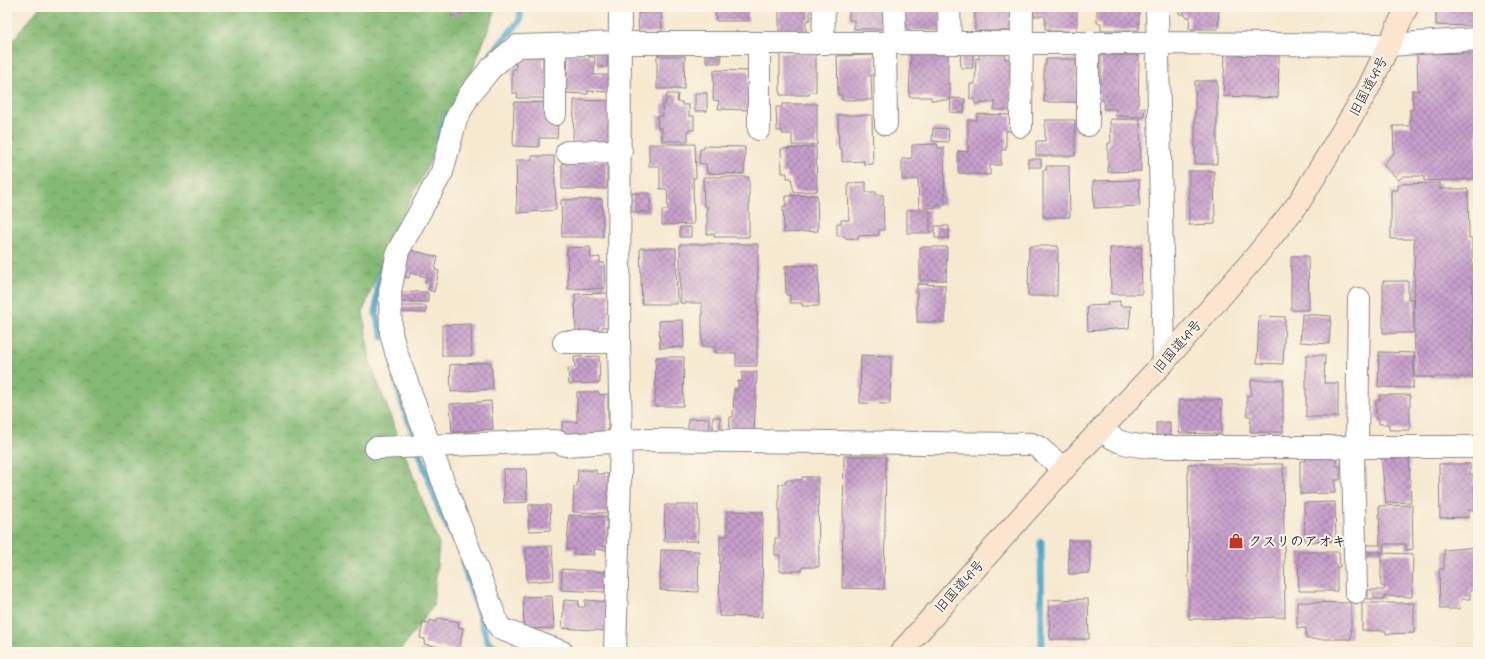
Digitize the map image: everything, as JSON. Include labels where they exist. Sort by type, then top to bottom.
[{"type":"street","points":[[615,652],[621,441],[619,342],[621,151],[620,7]]},
{"type":"street","points":[[823,43],[824,7]]},
{"type":"street","points":[[886,124],[890,43],[894,7]]},
{"type":"street","points":[[949,7],[950,42]]},
{"type":"street","points":[[1021,126],[1022,7]]},
{"type":"street","points":[[1157,7],[1164,362]]},
{"type":"street","name":"旧国道49号","points":[[901,652],[1064,469],[1164,362],[1256,256],[1298,204],[1367,91],[1407,7]]},
{"type":"street","points":[[562,652],[548,645],[501,629],[429,447],[396,352],[391,333],[390,292],[398,251],[442,172],[456,119],[476,84],[491,68],[517,46],[620,42],[1022,42],[1390,45],[1478,39]]},
{"type":"street","points":[[759,42],[759,129]]},
{"type":"street","points":[[1088,43],[1088,125]]},
{"type":"street","points":[[554,114],[555,45]]},
{"type":"street","points":[[567,152],[621,151]]},
{"type":"street","points":[[1356,592],[1353,458],[1357,447],[1359,299]]},
{"type":"street","points":[[564,342],[619,342]]},
{"type":"street","points":[[1102,430],[1112,439],[1124,443],[1151,447],[1478,447]]},
{"type":"street","points":[[376,448],[556,441],[565,445],[621,441],[1031,444],[1038,447],[1064,469]]},
{"type":"green space","points":[[40,7],[497,7],[459,105],[392,235],[363,311],[370,362],[439,544],[433,606],[399,652],[7,652],[7,47]]},
{"type":"building","points":[[449,7],[465,7],[467,11],[452,17]]},
{"type":"building","points":[[715,7],[748,7],[748,21],[716,21]]},
{"type":"building","points":[[779,7],[810,7],[810,20],[806,21],[806,32],[779,32]]},
{"type":"building","points":[[849,7],[884,7],[884,29],[854,29],[854,20],[849,20]]},
{"type":"building","points":[[903,7],[941,7],[941,29],[903,29]]},
{"type":"building","points":[[975,7],[1011,7],[1012,31],[975,31]]},
{"type":"building","points":[[1034,7],[1077,7],[1077,31],[1049,31],[1049,29],[1045,29],[1045,16],[1034,16]]},
{"type":"building","points":[[1097,7],[1139,7],[1139,30],[1101,30],[1101,23],[1097,23]]},
{"type":"building","points":[[1179,7],[1219,7],[1218,29],[1189,29],[1190,17],[1185,17],[1185,14],[1179,14]]},
{"type":"building","points":[[1436,7],[1478,7],[1478,26],[1436,25]]},
{"type":"building","points":[[661,12],[662,32],[639,33],[638,13]]},
{"type":"building","points":[[706,50],[721,50],[721,63],[706,63]]},
{"type":"building","points":[[598,51],[607,51],[607,67],[598,67]]},
{"type":"building","points":[[960,51],[973,51],[973,68],[961,68]]},
{"type":"building","points":[[911,52],[948,52],[948,85],[950,85],[950,100],[931,100],[931,97],[909,97]]},
{"type":"building","points":[[568,53],[589,54],[589,57],[595,57],[594,75],[611,75],[610,92],[588,91],[588,94],[561,93],[562,76],[567,76]]},
{"type":"building","points":[[780,53],[816,53],[816,92],[810,92],[809,95],[780,95]]},
{"type":"building","points":[[979,53],[1005,53],[1005,59],[1011,59],[1011,110],[995,110],[995,102],[975,104],[975,99],[970,99],[970,84],[975,84],[976,58],[979,59]]},
{"type":"building","points":[[1476,53],[1478,179],[1424,181],[1424,176],[1403,176],[1399,180],[1383,165],[1394,153],[1393,126],[1410,126],[1410,109],[1413,110],[1412,90],[1418,91],[1417,54]]},
{"type":"building","points":[[1225,54],[1279,56],[1278,98],[1223,96]]},
{"type":"building","points":[[875,55],[876,75],[871,75],[872,100],[842,100],[842,95],[838,95],[837,56]]},
{"type":"building","points":[[1101,55],[1139,55],[1138,107],[1145,108],[1144,117],[1115,116],[1116,109],[1103,109],[1104,100],[1098,100],[1098,80],[1101,80]]},
{"type":"building","points":[[657,56],[685,56],[684,89],[657,89]]},
{"type":"building","points":[[516,57],[543,57],[543,67],[548,67],[549,98],[517,98],[518,93],[512,93],[512,69],[516,69]]},
{"type":"building","points":[[1046,59],[1076,59],[1077,102],[1044,102],[1044,65],[1046,64]]},
{"type":"building","points":[[714,70],[749,71],[748,110],[718,109],[719,101],[713,100]]},
{"type":"building","points":[[1195,81],[1217,81],[1217,164],[1195,164]]},
{"type":"building","points":[[695,93],[707,93],[707,111],[695,111]]},
{"type":"building","points":[[667,94],[678,94],[677,102],[682,102],[682,105],[689,105],[689,116],[694,116],[694,130],[688,130],[688,141],[662,141],[662,128],[658,128],[657,116],[663,116],[662,105],[665,105]]},
{"type":"building","points":[[951,98],[965,99],[964,113],[950,112]]},
{"type":"building","points":[[574,100],[611,101],[610,144],[573,143]]},
{"type":"building","points":[[514,102],[552,103],[558,120],[557,138],[539,138],[539,147],[513,146]]},
{"type":"building","points":[[782,104],[817,104],[817,145],[792,145],[792,134],[782,134],[783,131],[777,131],[776,107],[782,107]]},
{"type":"building","points":[[977,114],[1011,115],[1011,131],[1006,131],[1006,150],[1001,150],[1001,165],[990,165],[990,175],[958,173],[958,151],[968,152],[968,120],[977,120]]},
{"type":"building","points":[[838,115],[872,115],[873,164],[864,165],[864,161],[842,162],[842,149],[839,149]]},
{"type":"building","points":[[1110,119],[1140,119],[1141,171],[1108,172],[1108,143],[1111,143]]},
{"type":"building","points":[[1045,120],[1075,120],[1075,156],[1036,156],[1036,141],[1045,141]]},
{"type":"building","points":[[933,128],[949,129],[948,142],[932,141]]},
{"type":"building","points":[[649,144],[695,144],[696,178],[693,178],[694,224],[662,225],[662,210],[668,210],[667,189],[660,189],[660,166],[649,166]]},
{"type":"building","points":[[937,144],[938,148],[944,148],[945,205],[936,205],[936,208],[919,208],[918,179],[902,180],[902,159],[912,158],[912,145]]},
{"type":"building","points":[[704,146],[745,147],[744,174],[707,173],[706,164],[699,163],[700,149],[704,149]]},
{"type":"building","points":[[816,147],[817,191],[794,192],[791,178],[787,178],[787,173],[782,173],[781,149]]},
{"type":"building","points":[[532,156],[554,156],[556,210],[517,213],[516,160],[532,160]]},
{"type":"building","points":[[1028,159],[1041,159],[1041,167],[1028,167]]},
{"type":"building","points":[[562,161],[607,161],[607,189],[562,189]]},
{"type":"building","points":[[1046,166],[1069,166],[1070,217],[1043,217],[1043,170],[1047,170]]},
{"type":"building","points":[[1189,171],[1214,171],[1215,224],[1189,225]]},
{"type":"building","points":[[703,177],[749,177],[749,237],[714,237],[714,234],[707,234],[707,206],[704,206]]},
{"type":"building","points":[[1139,180],[1140,206],[1094,208],[1093,181]]},
{"type":"building","points":[[866,182],[866,192],[876,192],[876,195],[883,195],[884,230],[879,230],[879,235],[858,236],[858,239],[837,236],[837,223],[841,223],[841,220],[849,220],[848,183]]},
{"type":"building","points":[[1440,183],[1440,189],[1468,189],[1469,238],[1472,238],[1473,377],[1415,377],[1414,239],[1391,239],[1391,190],[1398,190],[1398,184]]},
{"type":"building","points":[[632,193],[650,193],[650,212],[632,212]]},
{"type":"building","points":[[817,195],[818,231],[784,233],[783,206],[786,206],[786,196]]},
{"type":"building","points":[[602,199],[603,237],[562,237],[561,200]]},
{"type":"building","points":[[907,210],[930,210],[930,233],[907,233]]},
{"type":"building","points":[[935,226],[949,226],[949,238],[935,238]]},
{"type":"building","points":[[680,227],[691,227],[691,237],[680,237]]},
{"type":"building","points":[[680,244],[758,244],[757,366],[736,366],[736,353],[716,353],[716,347],[702,347],[702,303],[680,303]]},
{"type":"building","points":[[1029,246],[1058,246],[1057,296],[1028,296]]},
{"type":"building","points":[[590,247],[591,258],[600,257],[600,263],[604,263],[605,288],[568,289],[567,248]]},
{"type":"building","points":[[920,247],[947,247],[946,280],[920,280]]},
{"type":"building","points":[[1141,247],[1142,294],[1111,294],[1110,248]]},
{"type":"building","points":[[403,248],[438,257],[435,270],[439,271],[434,292],[428,290],[430,284],[425,283],[427,277],[410,273],[409,278],[396,275]]},
{"type":"building","points":[[640,248],[676,248],[677,304],[642,304]]},
{"type":"building","points":[[1291,256],[1308,256],[1309,310],[1291,310]]},
{"type":"building","points":[[818,265],[819,306],[802,306],[802,303],[790,303],[790,295],[786,295],[785,266]]},
{"type":"building","points":[[1383,281],[1408,281],[1408,299],[1413,299],[1413,333],[1383,333]]},
{"type":"building","points":[[917,284],[945,285],[945,322],[917,322]]},
{"type":"building","points":[[395,292],[428,292],[428,302],[395,302]]},
{"type":"building","points":[[608,293],[609,327],[602,327],[602,334],[576,334],[575,294]]},
{"type":"building","points":[[1120,301],[1120,306],[1131,306],[1129,328],[1088,331],[1087,306],[1108,305],[1107,302]]},
{"type":"building","points":[[395,306],[426,306],[426,313],[395,312]]},
{"type":"building","points":[[1302,314],[1331,316],[1329,344],[1300,342]]},
{"type":"building","points":[[1259,316],[1285,317],[1283,364],[1257,363]]},
{"type":"building","points":[[683,320],[684,347],[660,348],[659,321]]},
{"type":"building","points":[[471,324],[472,356],[442,356],[442,325]]},
{"type":"building","points":[[1379,352],[1414,353],[1413,388],[1378,387]]},
{"type":"building","points":[[861,355],[891,356],[890,404],[860,403]]},
{"type":"building","points":[[1306,355],[1325,355],[1324,383],[1338,383],[1338,417],[1306,417]]},
{"type":"building","points":[[599,356],[600,383],[569,384],[568,368],[575,368],[574,357]]},
{"type":"building","points":[[656,357],[684,357],[683,406],[655,406]]},
{"type":"building","points":[[491,362],[493,389],[451,392],[450,365]]},
{"type":"building","points":[[742,372],[757,372],[754,434],[729,434],[730,417],[733,417],[734,389],[738,389],[738,381],[742,382]]},
{"type":"building","points":[[1251,380],[1283,380],[1283,432],[1250,432],[1251,416],[1247,416],[1247,396],[1251,395]]},
{"type":"building","points":[[577,392],[599,392],[599,395],[608,394],[608,437],[562,440],[562,422],[577,422]]},
{"type":"building","points":[[1380,395],[1410,395],[1410,430],[1389,430],[1389,424],[1379,424],[1379,419],[1376,419],[1376,400],[1380,400]]},
{"type":"building","points":[[1179,400],[1222,400],[1221,434],[1179,433]]},
{"type":"building","points":[[491,401],[493,429],[452,432],[450,404]]},
{"type":"building","points":[[713,417],[720,417],[720,433],[713,433]]},
{"type":"building","points":[[709,418],[709,432],[688,432],[688,419]]},
{"type":"building","points":[[1170,422],[1170,437],[1156,437],[1156,423]]},
{"type":"building","points":[[844,456],[886,456],[884,589],[842,588]]},
{"type":"building","points":[[1409,456],[1411,502],[1386,503],[1381,457]]},
{"type":"building","points":[[1336,458],[1336,466],[1340,466],[1340,480],[1335,480],[1335,493],[1300,494],[1300,461],[1305,461],[1305,459]]},
{"type":"building","name":"クスリのアオキ","points":[[1188,464],[1283,464],[1285,617],[1189,619]]},
{"type":"building","points":[[1439,464],[1470,464],[1470,474],[1474,475],[1475,510],[1469,510],[1469,517],[1440,518]]},
{"type":"building","points":[[503,469],[526,469],[527,502],[504,503]]},
{"type":"building","points":[[578,470],[596,470],[596,474],[608,474],[608,513],[573,512],[574,487],[577,487]]},
{"type":"building","points":[[802,477],[818,477],[819,567],[802,567],[801,571],[780,571],[780,555],[775,555],[775,538],[779,538],[779,484],[786,483],[786,480],[802,480]]},
{"type":"building","points":[[1335,502],[1336,541],[1305,542],[1304,503]]},
{"type":"building","points":[[529,505],[550,505],[551,530],[529,531]]},
{"type":"building","points":[[665,505],[698,505],[698,541],[664,541]]},
{"type":"building","points":[[1412,505],[1413,549],[1406,550],[1406,544],[1384,544],[1384,552],[1366,552],[1366,545],[1380,545],[1379,506]]},
{"type":"building","points":[[727,511],[763,512],[762,617],[719,616],[720,536],[727,536]]},
{"type":"building","points":[[569,515],[607,517],[606,550],[594,549],[595,555],[574,554],[574,549],[567,549]]},
{"type":"building","points":[[1068,540],[1089,540],[1090,573],[1069,574]]},
{"type":"building","points":[[552,546],[554,580],[527,582],[526,547]]},
{"type":"building","points":[[1478,547],[1478,579],[1476,579],[1475,590],[1470,590],[1470,599],[1461,599],[1460,609],[1440,609],[1439,569],[1444,569],[1444,550]]},
{"type":"building","points":[[661,550],[699,551],[698,592],[660,590]]},
{"type":"building","points":[[1298,552],[1339,552],[1340,567],[1337,567],[1337,591],[1299,591]]},
{"type":"building","points":[[1381,553],[1413,554],[1412,597],[1384,596],[1384,599],[1368,599],[1368,590],[1384,590],[1385,587],[1381,586]]},
{"type":"building","points":[[562,569],[606,572],[605,592],[561,590]]},
{"type":"building","points":[[552,596],[554,628],[524,629],[523,597]]},
{"type":"building","points":[[1088,599],[1089,639],[1050,639],[1049,600]]},
{"type":"building","points":[[564,600],[579,601],[578,607],[585,607],[585,600],[608,602],[606,631],[562,628]]},
{"type":"building","points":[[1297,602],[1351,603],[1351,639],[1306,639],[1306,628],[1297,628]]},
{"type":"building","points":[[1362,603],[1414,603],[1414,633],[1386,634],[1386,631],[1362,630]]},
{"type":"building","points":[[437,618],[459,622],[458,627],[463,628],[459,651],[424,644],[425,639],[420,638],[423,622],[430,623],[430,620],[437,622]]},
{"type":"building","points":[[424,649],[435,652],[418,652],[419,650],[423,651]]},
{"type":"building","points":[[1052,649],[1086,649],[1086,652],[1052,652]]},
{"type":"waterway","points":[[492,54],[520,20],[521,7]]},
{"type":"waterway","points":[[439,142],[442,128],[447,116]]},
{"type":"waterway","points":[[383,337],[376,315],[378,285],[386,262]]},
{"type":"waterway","points":[[397,387],[441,514],[455,540]]},
{"type":"waterway","points":[[1041,542],[1042,652]]},
{"type":"waterway","points":[[463,563],[488,642],[500,649],[512,652]]},
{"type":"place","name":"クスリのアオキ","points":[[1236,541]]}]
